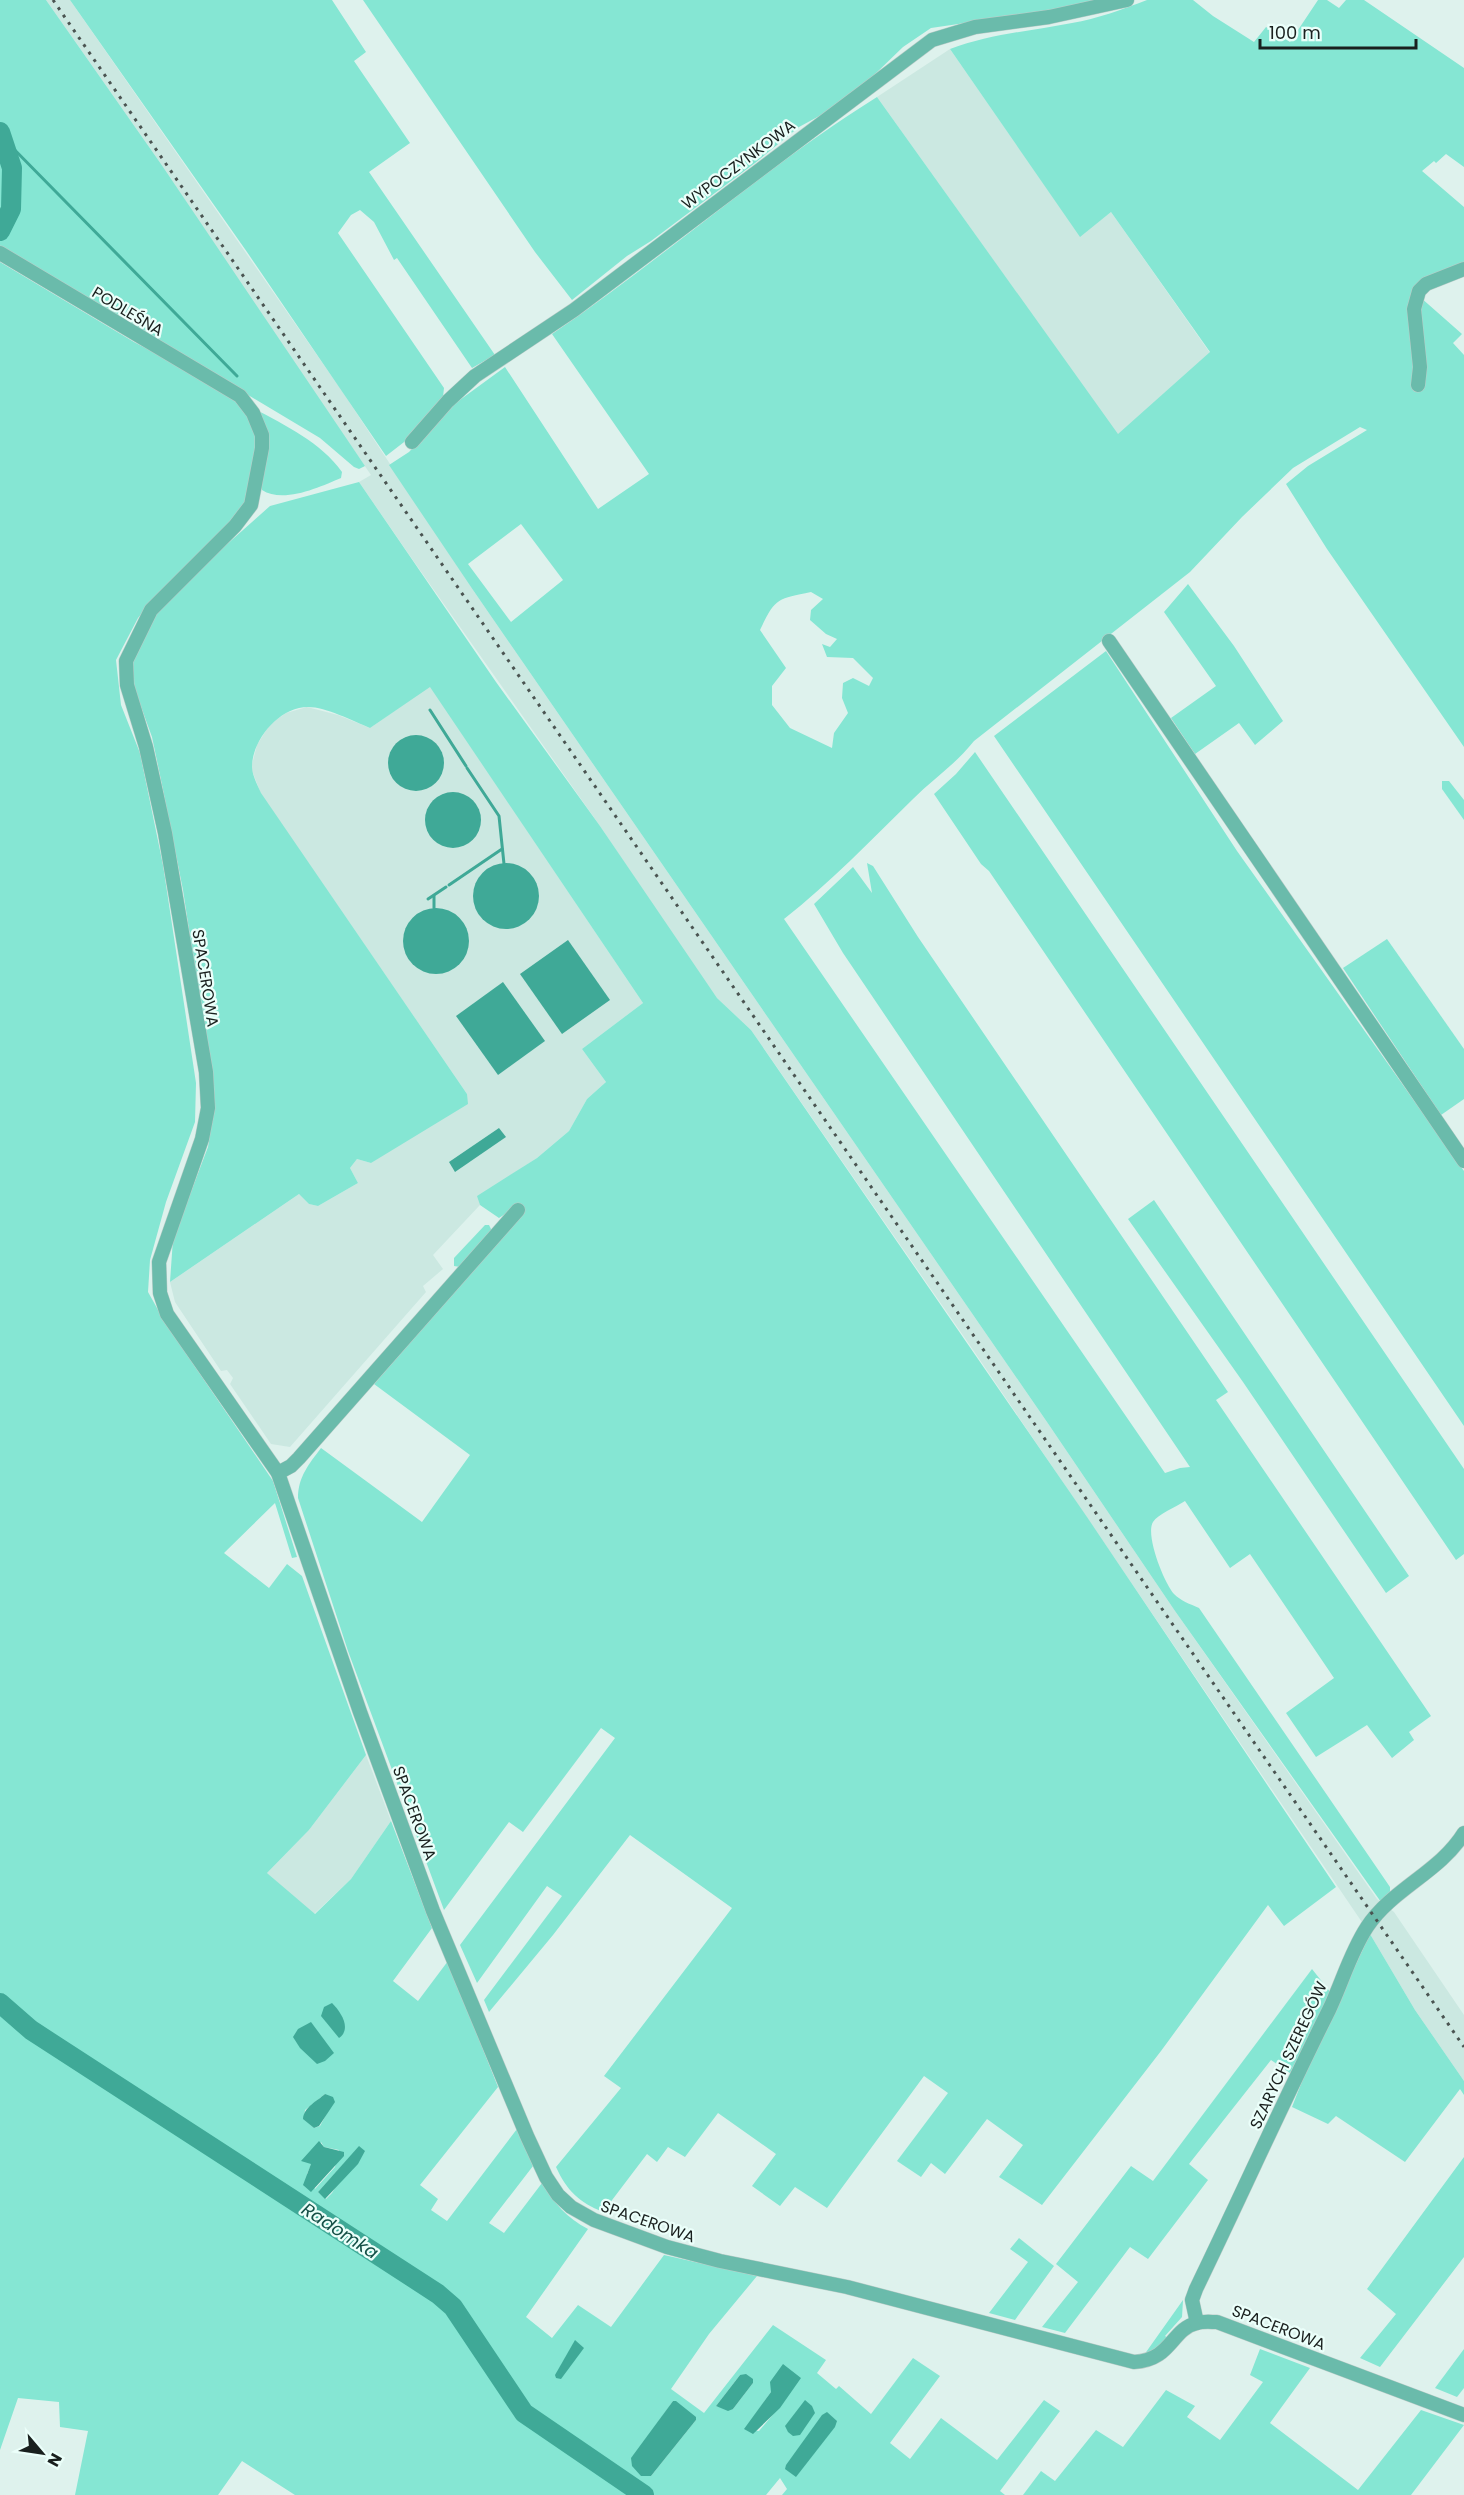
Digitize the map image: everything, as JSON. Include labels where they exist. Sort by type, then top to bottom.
[{"type":"street","name":"WYPOCZYNKOWA","points":[[412,442],[448,401],[475,376],[573,310],[932,40],[975,27],[1049,17],[1127,0]]},
{"type":"street","name":"PODLEŚNA","points":[[1,253],[240,396],[253,413],[262,435],[253,497]]},
{"type":"street","points":[[1418,385],[1420,367],[1414,309],[1419,291],[1426,284],[1464,270]]},
{"type":"street","name":"SPACEROWA","points":[[253,497],[244,516],[151,610],[126,662],[127,685],[146,747],[165,833],[206,1072],[208,1108],[202,1139],[159,1262],[160,1293],[166,1314],[278,1473],[360,1712],[433,1911],[527,2136],[549,2182],[566,2202],[594,2220],[686,2253],[847,2287],[1118,2360],[1134,2362],[1153,2359],[1164,2352],[1184,2330],[1197,2323],[1217,2322],[1464,2415]]},
{"type":"street","points":[[1109,641],[1464,1161]]},
{"type":"street","points":[[278,1473],[294,1463],[518,1210]]},
{"type":"street","name":"SZARYCH SZEREGÓW","points":[[1197,2323],[1192,2300],[1196,2289],[1333,2002],[1354,1950],[1368,1926],[1379,1913],[1398,1893],[1445,1857],[1464,1833]]},
{"type":"shaded area","points":[[0,0],[46,0],[161,164],[365,466],[359,469],[354,467],[320,438],[0,247]]},
{"type":"shaded area","points":[[46,0],[70,0],[342,391],[473,590],[1175,1611],[1377,1899],[1394,1912],[1464,2015],[1464,2081],[1415,2010],[1370,1934],[969,1344],[751,1030],[717,998],[687,956],[600,826],[359,482],[371,475],[161,164]]},
{"type":"shaded area","points":[[70,0],[332,0],[366,52],[354,61],[410,143],[369,172],[495,355],[472,368],[397,258],[394,260],[374,222],[360,210],[351,215],[338,233],[444,388],[443,397],[408,439],[386,456],[247,252]]},
{"type":"shaded area","points":[[363,0],[1105,0],[1082,6],[931,28],[903,47],[871,78],[823,114],[799,127],[755,163],[651,241],[627,256],[572,300],[535,252]]},
{"type":"shaded area","points":[[1147,0],[1193,0],[1213,16],[1254,42],[1266,27],[1290,42],[1318,0],[1327,0],[1339,8],[1346,0],[1364,0],[1464,68],[1464,167],[1446,154],[1422,171],[1464,207],[1464,265],[1432,276],[1420,297],[1462,334],[1453,343],[1464,355],[1464,747],[1327,549],[1286,484],[1308,466],[1367,430],[1360,427],[1293,468],[1190,572],[974,741],[834,876],[784,919],[1165,1473],[1190,1467],[843,953],[814,904],[853,867],[872,893],[867,863],[873,866],[918,937],[1228,1392],[1216,1400],[1431,1716],[1409,1732],[1414,1740],[1392,1758],[1367,1725],[1316,1757],[1286,1713],[1334,1678],[1250,1554],[1230,1568],[1185,1501],[1155,1519],[1151,1528],[1153,1548],[1170,1588],[1180,1599],[1199,1608],[1390,1887],[1390,1893],[1381,1902],[1175,1611],[389,465],[409,452],[453,405],[505,367],[598,509],[649,474],[552,334],[634,275],[794,153],[877,97],[1118,434],[1210,352],[1111,212],[1080,237],[950,49],[995,36],[1091,19]],"holes":[[[521,524],[563,580],[511,622],[468,564]],[[811,592],[823,599],[811,610],[810,620],[826,634],[837,639],[830,647],[822,644],[827,657],[853,658],[873,678],[869,686],[853,678],[843,683],[842,698],[848,713],[834,733],[832,748],[790,728],[772,705],[772,686],[786,668],[760,630],[778,602],[791,596]]]},
{"type":"shaded area","points":[[950,49],[1080,236],[1111,212],[1210,353],[1118,435],[877,97]]},
{"type":"shaded area","points":[[0,262],[134,342],[234,396],[249,414],[259,443],[247,509],[157,595],[138,618],[116,660],[121,705],[140,753],[163,865],[196,1083],[195,1122],[166,1202],[150,1260],[148,1292],[166,1324],[273,1481],[297,1557],[292,1558],[275,1503],[224,1553],[269,1588],[287,1564],[302,1576],[366,1755],[309,1830],[267,1873],[315,1914],[351,1879],[391,1821],[432,1928],[393,1981],[418,2001],[448,1961],[498,2087],[420,2185],[438,2199],[431,2210],[447,2221],[517,2129],[533,2166],[489,2223],[504,2233],[542,2183],[562,2209],[588,2229],[526,2317],[552,2338],[578,2305],[611,2327],[664,2255],[757,2276],[709,2334],[671,2389],[704,2413],[773,2325],[826,2360],[817,2373],[836,2389],[839,2386],[871,2414],[913,2358],[940,2376],[890,2443],[910,2459],[941,2418],[997,2460],[1044,2400],[1060,2411],[1000,2491],[1005,2495],[782,2495],[787,2489],[780,2478],[766,2495],[295,2495],[242,2461],[218,2495],[75,2495],[88,2431],[60,2427],[59,2402],[18,2398],[0,2450]],"holes":[[[325,2094],[327,2113],[320,2126],[314,2128],[304,2119],[305,2110]],[[321,2142],[324,2147],[339,2150],[335,2167],[315,2189],[307,2174]],[[359,2147],[332,2193],[326,2199],[318,2192]],[[740,2375],[753,2383],[733,2409],[716,2406]],[[771,2392],[786,2399],[759,2431],[745,2429]],[[673,2401],[696,2420],[651,2476],[654,2428]]]},
{"type":"shaded area","points":[[253,408],[313,443],[342,472],[341,478],[291,495],[271,494],[262,490]]},
{"type":"shaded area","points":[[359,482],[496,682],[600,826],[717,998],[751,1030],[1087,1517],[1336,1887],[1284,1926],[1268,1905],[1161,2051],[1042,2205],[999,2177],[1023,2145],[987,2119],[945,2174],[931,2163],[921,2177],[897,2161],[948,2093],[924,2076],[827,2208],[795,2187],[780,2206],[752,2186],[776,2154],[718,2113],[685,2157],[668,2147],[657,2162],[647,2154],[603,2212],[580,2200],[569,2189],[556,2167],[621,2088],[604,2076],[732,1908],[630,1835],[553,1935],[489,2012],[484,2000],[562,1896],[547,1886],[477,1983],[460,1945],[615,1738],[601,1728],[523,1832],[509,1822],[444,1910],[348,1651],[298,1498],[298,1490],[305,1471],[321,1448],[422,1522],[470,1455],[374,1384],[479,1264],[517,1206],[499,1218],[480,1205],[477,1196],[537,1158],[569,1131],[587,1099],[606,1082],[582,1049],[643,1003],[430,687],[370,728],[323,709],[297,708],[278,719],[262,736],[253,757],[252,770],[261,793],[467,1094],[468,1104],[371,1163],[357,1159],[350,1168],[358,1183],[318,1206],[309,1204],[299,1194],[170,1282],[173,1239],[208,1147],[215,1102],[183,890],[152,737],[136,693],[130,667],[154,613],[182,584],[270,506]]},
{"type":"shaded area","points":[[1188,584],[1234,646],[1283,721],[1255,745],[1239,723],[1195,754],[1171,718],[1216,686],[1164,612]]},
{"type":"shaded area","points":[[1106,651],[1237,851],[1464,1171],[1464,1426],[994,736]]},
{"type":"shaded area","points":[[430,686],[643,1003],[582,1049],[606,1082],[587,1099],[569,1131],[537,1158],[478,1196],[480,1205],[433,1255],[443,1269],[423,1286],[426,1292],[290,1447],[271,1444],[230,1384],[233,1378],[227,1370],[221,1371],[175,1302],[170,1282],[299,1194],[309,1204],[318,1206],[358,1183],[350,1168],[357,1159],[371,1163],[467,1094],[261,794],[251,768],[257,745],[270,724],[286,713],[307,707],[338,715],[370,728]]},
{"type":"shaded area","points":[[416,735],[427,737],[436,743],[442,752],[444,763],[442,774],[436,783],[427,789],[416,791],[405,789],[396,783],[390,774],[388,763],[390,752],[396,743],[405,737]]},
{"type":"shaded area","points":[[975,752],[1464,1469],[1464,1554],[1456,1560],[989,871],[981,864],[934,794]]},
{"type":"shaded area","points":[[1442,781],[1449,781],[1464,800],[1464,820],[1442,789]]},
{"type":"shaded area","points":[[448,792],[458,792],[473,800],[479,809],[481,820],[479,831],[473,840],[458,848],[448,848],[437,843],[430,836],[425,825],[425,815],[430,804],[437,797]]},
{"type":"shaded area","points":[[506,863],[519,866],[529,873],[536,883],[539,896],[536,909],[529,919],[519,926],[506,929],[493,926],[483,919],[476,909],[473,896],[476,883],[483,873],[493,866]]},
{"type":"shaded area","points":[[436,908],[449,911],[459,918],[466,928],[469,941],[466,954],[459,964],[449,971],[436,974],[423,971],[413,964],[406,954],[403,941],[406,928],[413,918],[423,911]]},
{"type":"shaded area","points":[[1387,939],[1464,1049],[1464,1099],[1441,1115],[1343,968]]},
{"type":"shaded area","points":[[568,940],[610,1000],[562,1034],[520,974]]},
{"type":"shaded area","points":[[503,982],[545,1041],[498,1075],[456,1016]]},
{"type":"shaded area","points":[[499,1128],[506,1137],[455,1172],[449,1162]]},
{"type":"shaded area","points":[[1154,1200],[1409,1576],[1386,1593],[1243,1382],[1128,1219]]},
{"type":"shaded area","points":[[485,1225],[489,1225],[492,1231],[460,1267],[454,1266],[454,1258]]},
{"type":"shaded area","points":[[366,1755],[391,1821],[351,1879],[314,1914],[267,1873],[309,1830]]},
{"type":"shaded area","points":[[1370,1934],[1415,2010],[1464,2081],[1464,2095],[1460,2089],[1405,2162],[1336,2116],[1328,2124],[1292,2107],[1306,2071]]},
{"type":"shaded area","points":[[1312,1969],[1331,1993],[1290,2073],[1271,2060],[1189,2164],[1208,2180],[1148,2259],[1130,2247],[1065,2333],[1042,2327],[1078,2282],[1056,2264],[1131,2166],[1153,2181]]},
{"type":"shaded area","points":[[332,2003],[342,2016],[345,2025],[345,2030],[339,2038],[321,2016],[324,2007]]},
{"type":"shaded area","points":[[311,2022],[334,2053],[325,2061],[317,2064],[300,2048],[293,2037],[298,2029]]},
{"type":"shaded area","points":[[325,2094],[333,2097],[335,2102],[319,2126],[314,2128],[303,2119],[304,2115],[311,2105]]},
{"type":"shaded area","points":[[319,2141],[324,2147],[344,2152],[344,2156],[311,2192],[303,2185],[311,2164],[301,2161]]},
{"type":"shaded area","points":[[359,2146],[365,2151],[358,2164],[325,2199],[318,2192]]},
{"type":"shaded area","points":[[1464,2157],[1464,2257],[1380,2367],[1360,2358],[1396,2314],[1367,2289]]},
{"type":"shaded area","points":[[1019,2238],[1054,2266],[1015,2320],[989,2313],[1028,2262],[1010,2249]]},
{"type":"shaded area","points":[[1183,2300],[1182,2317],[1165,2336],[1168,2338],[1158,2348],[1144,2355]]},
{"type":"shaded area","points":[[575,2340],[584,2348],[561,2379],[556,2378],[555,2375]]},
{"type":"shaded area","points":[[1260,2349],[1310,2368],[1270,2423],[1358,2490],[1421,2410],[1464,2425],[1411,2495],[1023,2495],[1041,2471],[1055,2481],[1096,2430],[1123,2447],[1166,2390],[1195,2406],[1187,2417],[1220,2440],[1263,2382],[1250,2375]]},
{"type":"shaded area","points":[[1464,2349],[1464,2388],[1457,2397],[1435,2388]]},
{"type":"shaded area","points":[[783,2364],[801,2378],[780,2408],[753,2434],[744,2429],[771,2392],[770,2382]]},
{"type":"shaded area","points":[[746,2374],[753,2379],[753,2383],[733,2409],[728,2411],[716,2406],[740,2375]]},
{"type":"shaded area","points":[[805,2400],[812,2406],[815,2413],[800,2435],[793,2436],[785,2426]]},
{"type":"shaded area","points":[[673,2401],[696,2417],[696,2420],[651,2476],[641,2476],[632,2466],[631,2458]]},
{"type":"shaded area","points":[[827,2412],[837,2421],[835,2427],[796,2477],[785,2469],[786,2465],[822,2415]]},
{"type":"waterway","name":"Radomka","points":[[0,132],[12,168],[11,209],[0,231]]},
{"type":"waterway","points":[[1,136],[237,376]]},
{"type":"waterway","points":[[430,710],[466,766]]},
{"type":"waterway","points":[[467,768],[499,816],[504,864]]},
{"type":"waterway","points":[[449,885],[502,849]]},
{"type":"waterway","points":[[428,899],[446,887]]},
{"type":"waterway","points":[[434,896],[434,908]]},
{"type":"waterway","name":"Radomka","points":[[0,2003],[31,2030],[438,2294],[453,2307],[524,2413],[644,2495]]},
{"type":"railway","points":[[53,0],[1464,2047]]}]
